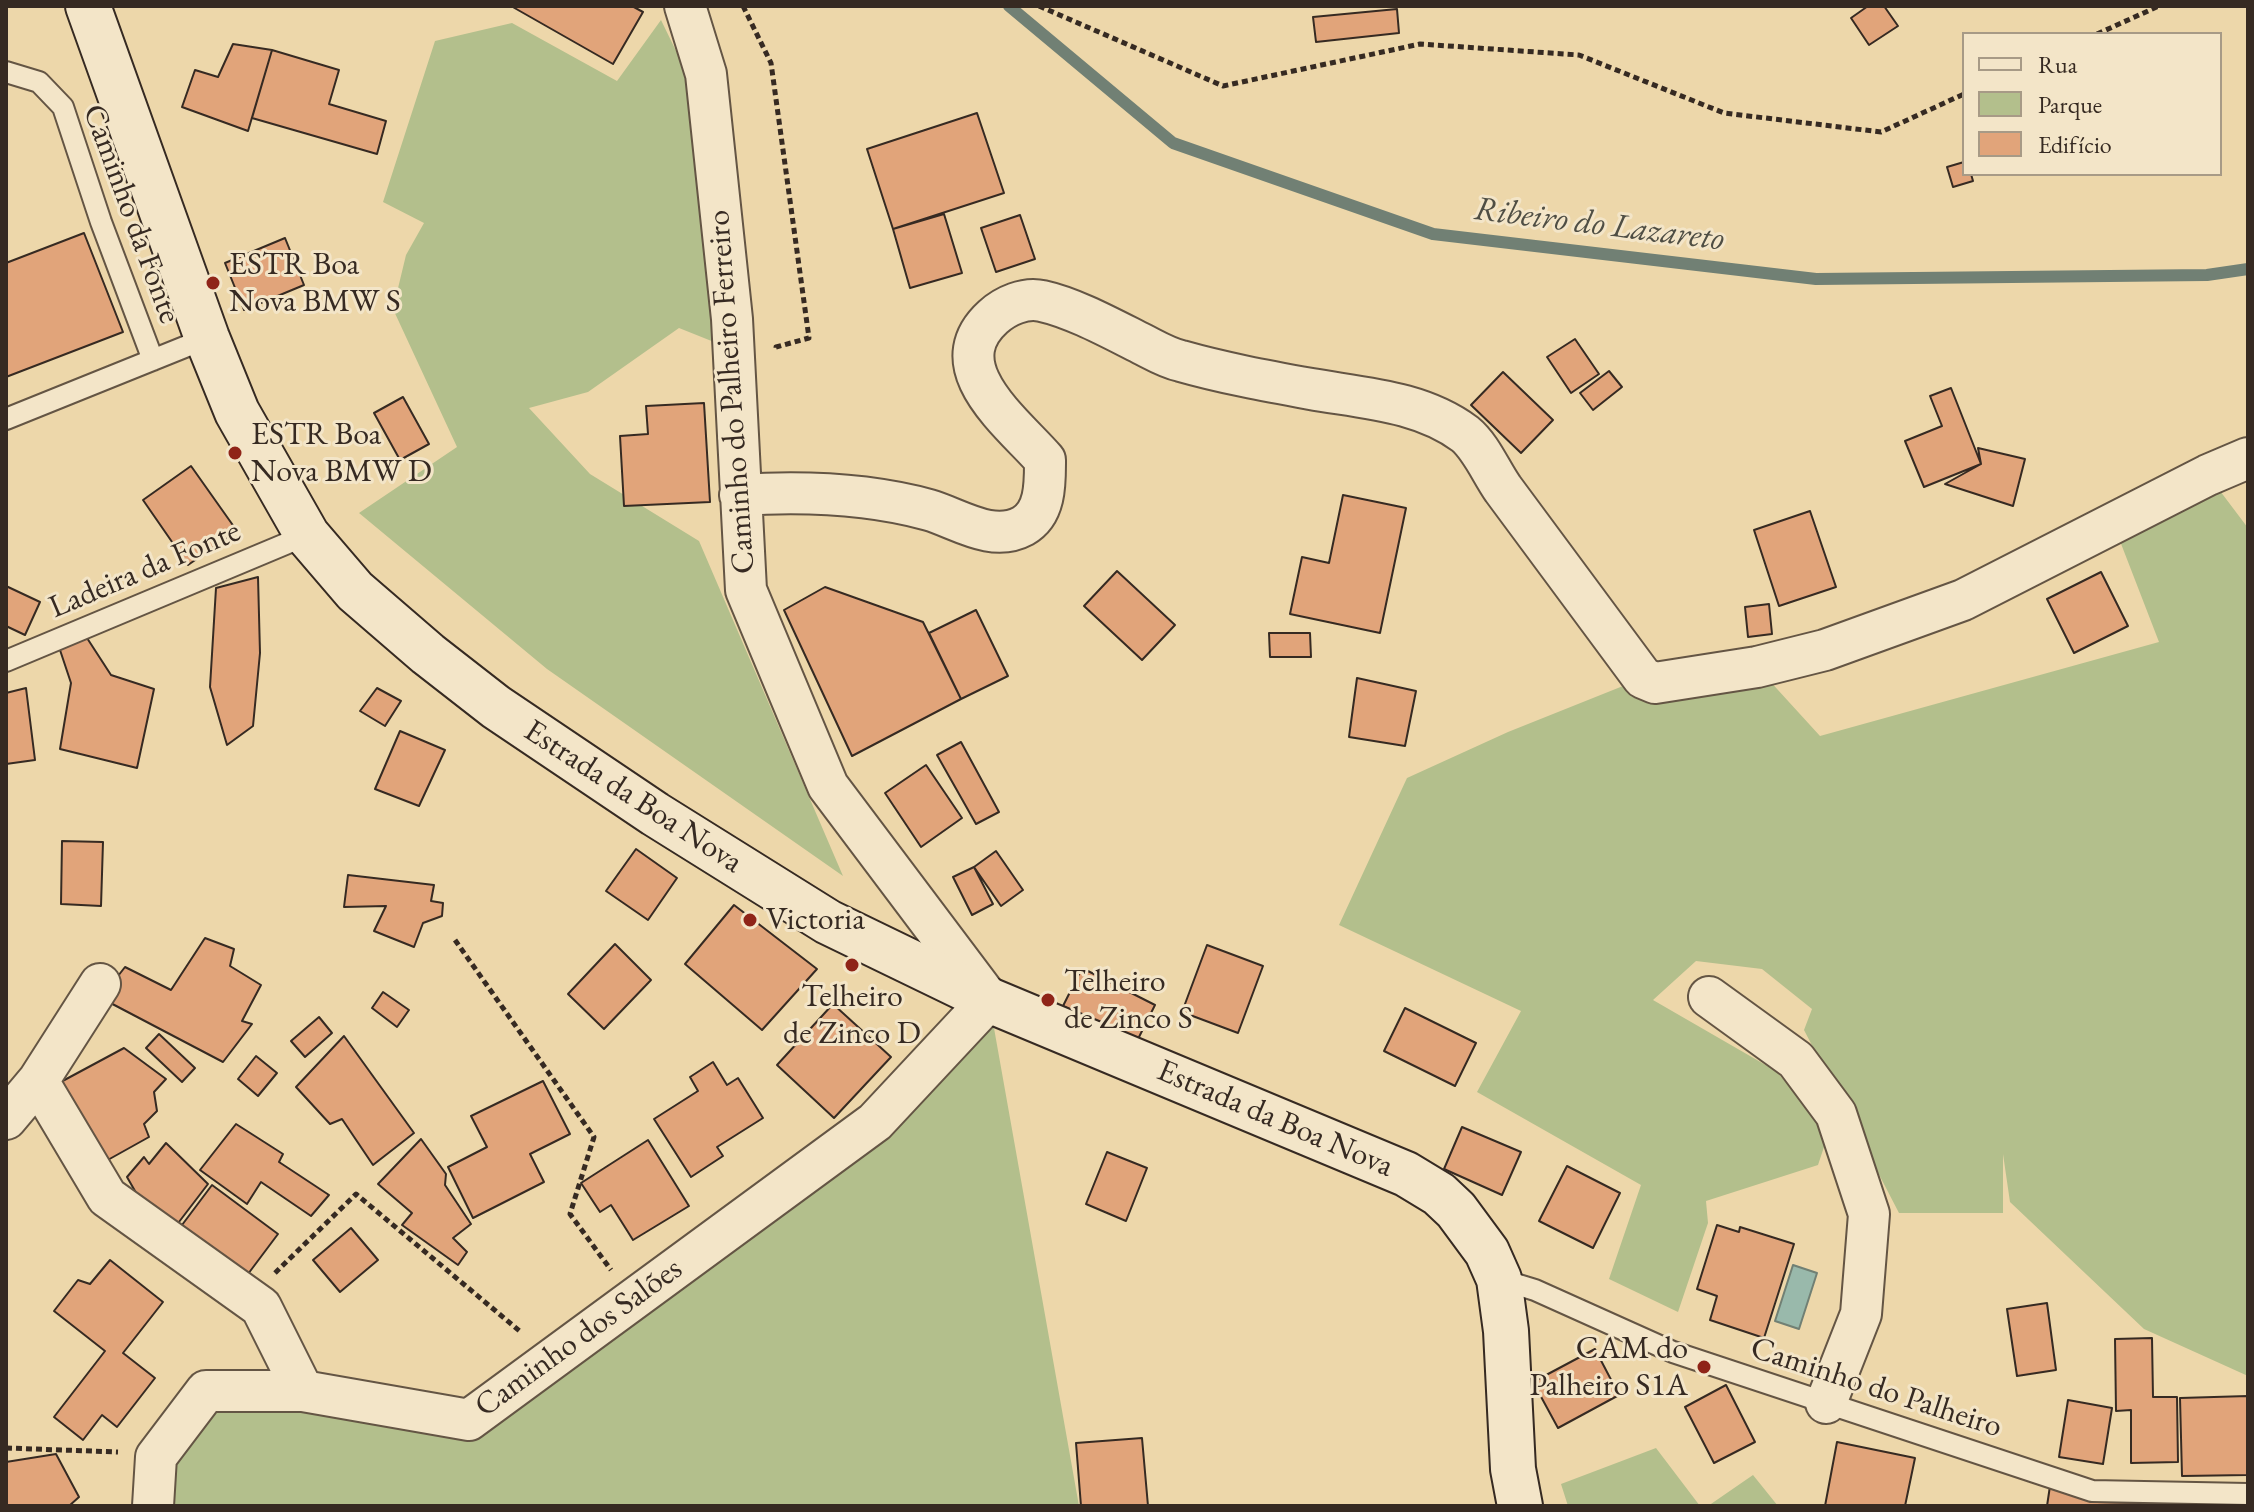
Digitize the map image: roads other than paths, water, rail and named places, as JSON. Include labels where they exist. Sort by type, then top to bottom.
[{"type":"main road","name":"Estrada da Boa Nova","points":[[88,6],[207,338],[237,412],[307,535],[355,591],[428,654],[509,716],[655,814],[828,922],[989,1000],[1406,1174],[1439,1194],[1456,1210],[1487,1252],[1499,1279],[1507,1345],[1513,1469],[1520,1506]]},
{"type":"street","name":"Caminho do Palheiro Ferreiro","points":[[685,6],[706,74],[732,319],[746,590],[828,786],[989,1000]]},
{"type":"street","name":"Caminho do Palheiro Ferreiro","points":[[740,495],[846,495],[887,500],[931,511],[982,530],[1022,527],[1039,511],[1044,490],[1045,460],[1021,432],[992,406],[976,372],[973,346],[982,327],[999,311],[1020,301],[1037,299],[1176,360],[1253,379],[1433,414],[1468,436],[1643,678],[1655,683],[1757,667],[1825,650],[1963,600],[2248,458]]},
{"type":"street","points":[[6,1119],[38,1081],[100,984]]},
{"type":"street","points":[[1709,997],[1796,1060],[1836,1114],[1869,1214],[1861,1314],[1826,1403]]},
{"type":"street","name":"Caminho dos Salões","points":[[153,1506],[156,1457],[206,1391],[303,1391],[469,1420],[875,1122],[989,1000]]},
{"type":"street","points":[[38,1081],[107,1197],[261,1307],[303,1391]]},
{"type":"lane","name":"Caminho da Fonte","points":[[6,72],[39,82],[63,107],[101,222],[153,360]]},
{"type":"lane","points":[[6,419],[207,338]]},
{"type":"lane","name":"Ladeira da Fonte","points":[[6,661],[307,535]]},
{"type":"lane","name":"Caminho do Palheiro","points":[[1499,1279],[1535,1290],[1673,1352],[2092,1491],[2248,1494]]},
{"type":"waterway","name":"Ribeiro do Lazareto","points":[[1009,6],[1173,143],[1433,234],[1816,279],[2207,275],[2248,269]]},
{"type":"place","name":"ESTR Boa Nova BMW S","points":[[213,283]]},
{"type":"place","name":"ESTR Boa Nova BMW D","points":[[235,453]]},
{"type":"place","name":"Victoria","points":[[750,920]]},
{"type":"place","name":"Telheiro de Zinco D","points":[[852,965]]},
{"type":"place","name":"Telheiro de Zinco S","points":[[1048,1000]]},
{"type":"place","name":"CAM do Palheiro S1A","points":[[1704,1367]]}]
